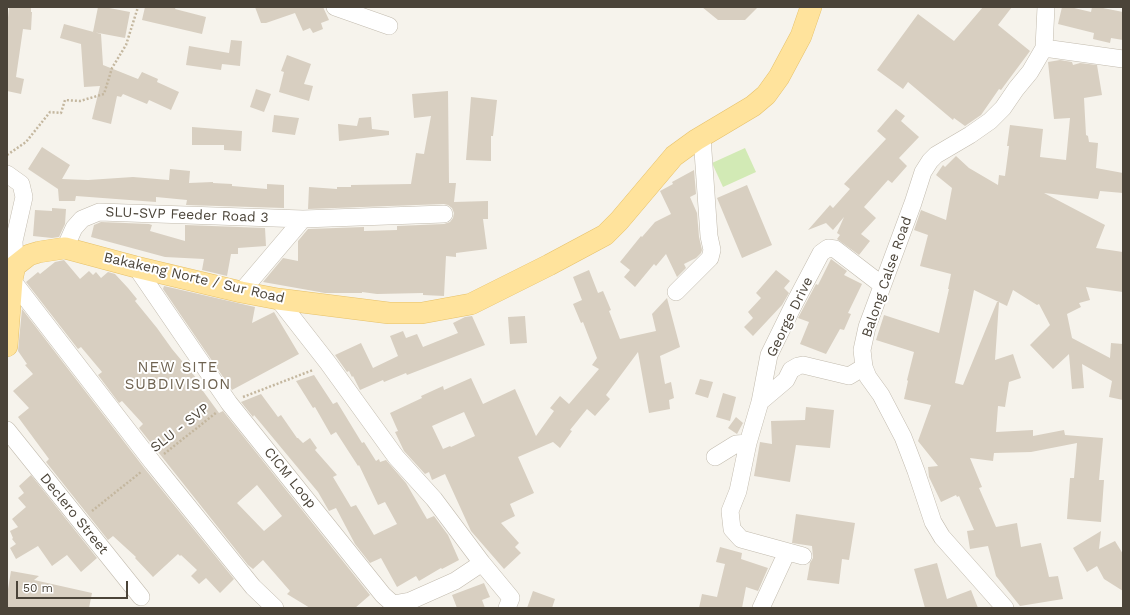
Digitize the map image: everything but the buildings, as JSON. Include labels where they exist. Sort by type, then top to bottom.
[{"type":"main road","name":"Bakakeng Norte / Sur Road","points":[[13,273],[29,255],[65,248],[136,267],[278,299],[389,312],[422,313],[471,304],[605,235],[619,221],[674,156],[753,106],[768,93],[779,77],[801,36],[811,7]]},
{"type":"main road","points":[[7,346],[13,273]]},
{"type":"street","points":[[335,7],[389,26]]},
{"type":"street","name":"Balong Calse Road","points":[[1005,608],[942,537],[933,522],[903,437],[881,395],[868,377],[864,367],[862,350],[867,327],[923,172],[936,155],[990,121],[1003,108],[1030,72],[1044,48],[1046,7]]},
{"type":"street","points":[[1044,48],[1123,59]]},
{"type":"street","points":[[676,292],[710,258],[712,250],[709,236],[702,137]]},
{"type":"street","points":[[7,174],[21,184],[24,197],[14,241],[13,273],[153,462],[253,587],[275,608]]},
{"type":"street","name":"SLU-SVP Feeder Road 3","points":[[65,248],[74,228],[82,219],[99,212],[303,219],[444,214]]},
{"type":"street","points":[[242,292],[303,219]]},
{"type":"street","name":"George Drive","points":[[761,608],[795,554],[741,539],[732,529],[730,511],[738,491],[748,443],[760,402],[769,355],[821,252],[828,248],[835,249],[882,285]]},
{"type":"street","name":"CICM Loop","points":[[136,267],[229,403],[383,595],[393,604],[410,601],[456,581],[482,563]]},
{"type":"street","points":[[278,299],[328,363],[396,457],[434,499],[482,563],[509,603]]},
{"type":"street","points":[[760,402],[786,380],[791,370],[798,366],[803,365],[849,376],[864,367]]},
{"type":"street","name":"Declero Street","points":[[7,430],[141,597]]},
{"type":"street","points":[[715,458],[736,444],[748,443]]},
{"type":"path","points":[[7,155],[26,142],[50,112],[61,113],[65,100],[80,101],[104,94],[112,68],[126,46],[138,7]]},
{"type":"path","name":"SLU - SVP","points":[[80,521],[229,403],[328,363]]},
{"type":"green space","points":[[745,148],[756,172],[723,187],[712,163]]},
{"type":"district","name":"NEW SITE SUBDIVISION","points":[[178,376]]}]
